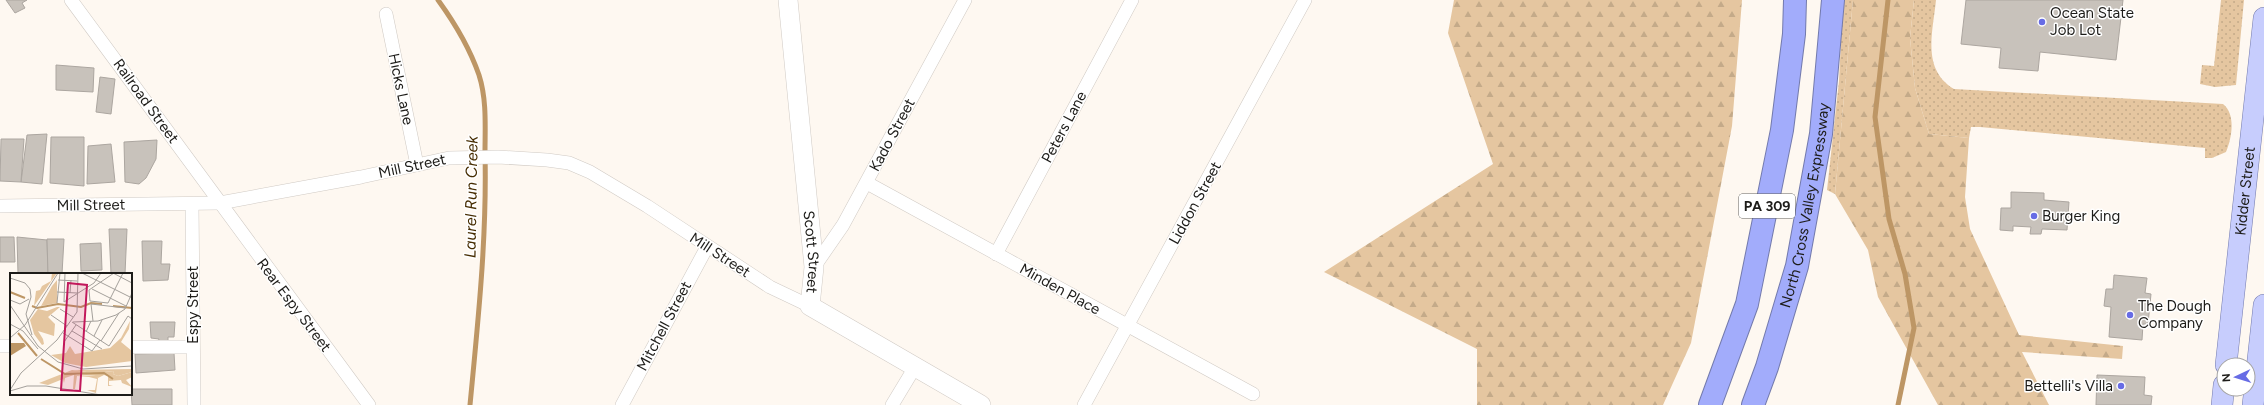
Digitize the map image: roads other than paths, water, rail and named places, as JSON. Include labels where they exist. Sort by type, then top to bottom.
[{"type":"highway","name":"PA 309","points":[[1710,405],[1747,304],[1782,130],[1794,34],[1795,0]]},
{"type":"highway","name":"North Cross Valley Expressway","points":[[1753,405],[1767,367],[1797,266],[1821,134],[1832,0]]},
{"type":"main road","name":"Kidder Street","points":[[2227,357],[2264,18]]},
{"type":"main road","points":[[2253,405],[2264,305]]},
{"type":"street","name":"Railroad Street","points":[[71,0],[220,203]]},
{"type":"street","name":"Scott Street","points":[[788,0],[814,267],[810,306],[981,405]]},
{"type":"street","name":"Kado Street","points":[[814,267],[843,225],[867,183],[965,0]]},
{"type":"street","name":"Peters Lane","points":[[996,254],[1132,0]]},
{"type":"street","name":"Liddon Street","points":[[1084,405],[1305,0]]},
{"type":"street","name":"Hicks Lane","points":[[386,14],[417,165]]},
{"type":"street","name":"Mill Street","points":[[0,206],[220,203],[361,177],[449,158],[498,157],[569,163],[590,172],[647,206],[707,247],[770,287],[810,306]]},
{"type":"street","name":"Minden Place","points":[[867,183],[1253,394]]},
{"type":"street","name":"Rear Espy Street","points":[[220,203],[369,405]]},
{"type":"street","name":"Espy Street","points":[[192,204],[194,405]]},
{"type":"street","name":"Mitchell Street","points":[[622,405],[707,247]]},
{"type":"street","points":[[132,347],[193,347]]},
{"type":"street","points":[[892,405],[915,367]]},
{"type":"waterway","name":"Laurel Run Creek","points":[[438,0],[450,17],[471,55],[482,84],[484,104],[485,216],[479,311],[470,405]]},
{"type":"waterway","points":[[1888,0],[1875,117],[1889,219],[1905,274],[1914,328],[1898,405]]},
{"type":"place","name":"Ocean State Job Lot","points":[[2042,22]]},
{"type":"place","name":"Burger King","points":[[2034,216]]},
{"type":"place","name":"The Dough Company","points":[[2130,315]]},
{"type":"place","name":"Bettelli's Villa","points":[[2121,386]]}]
